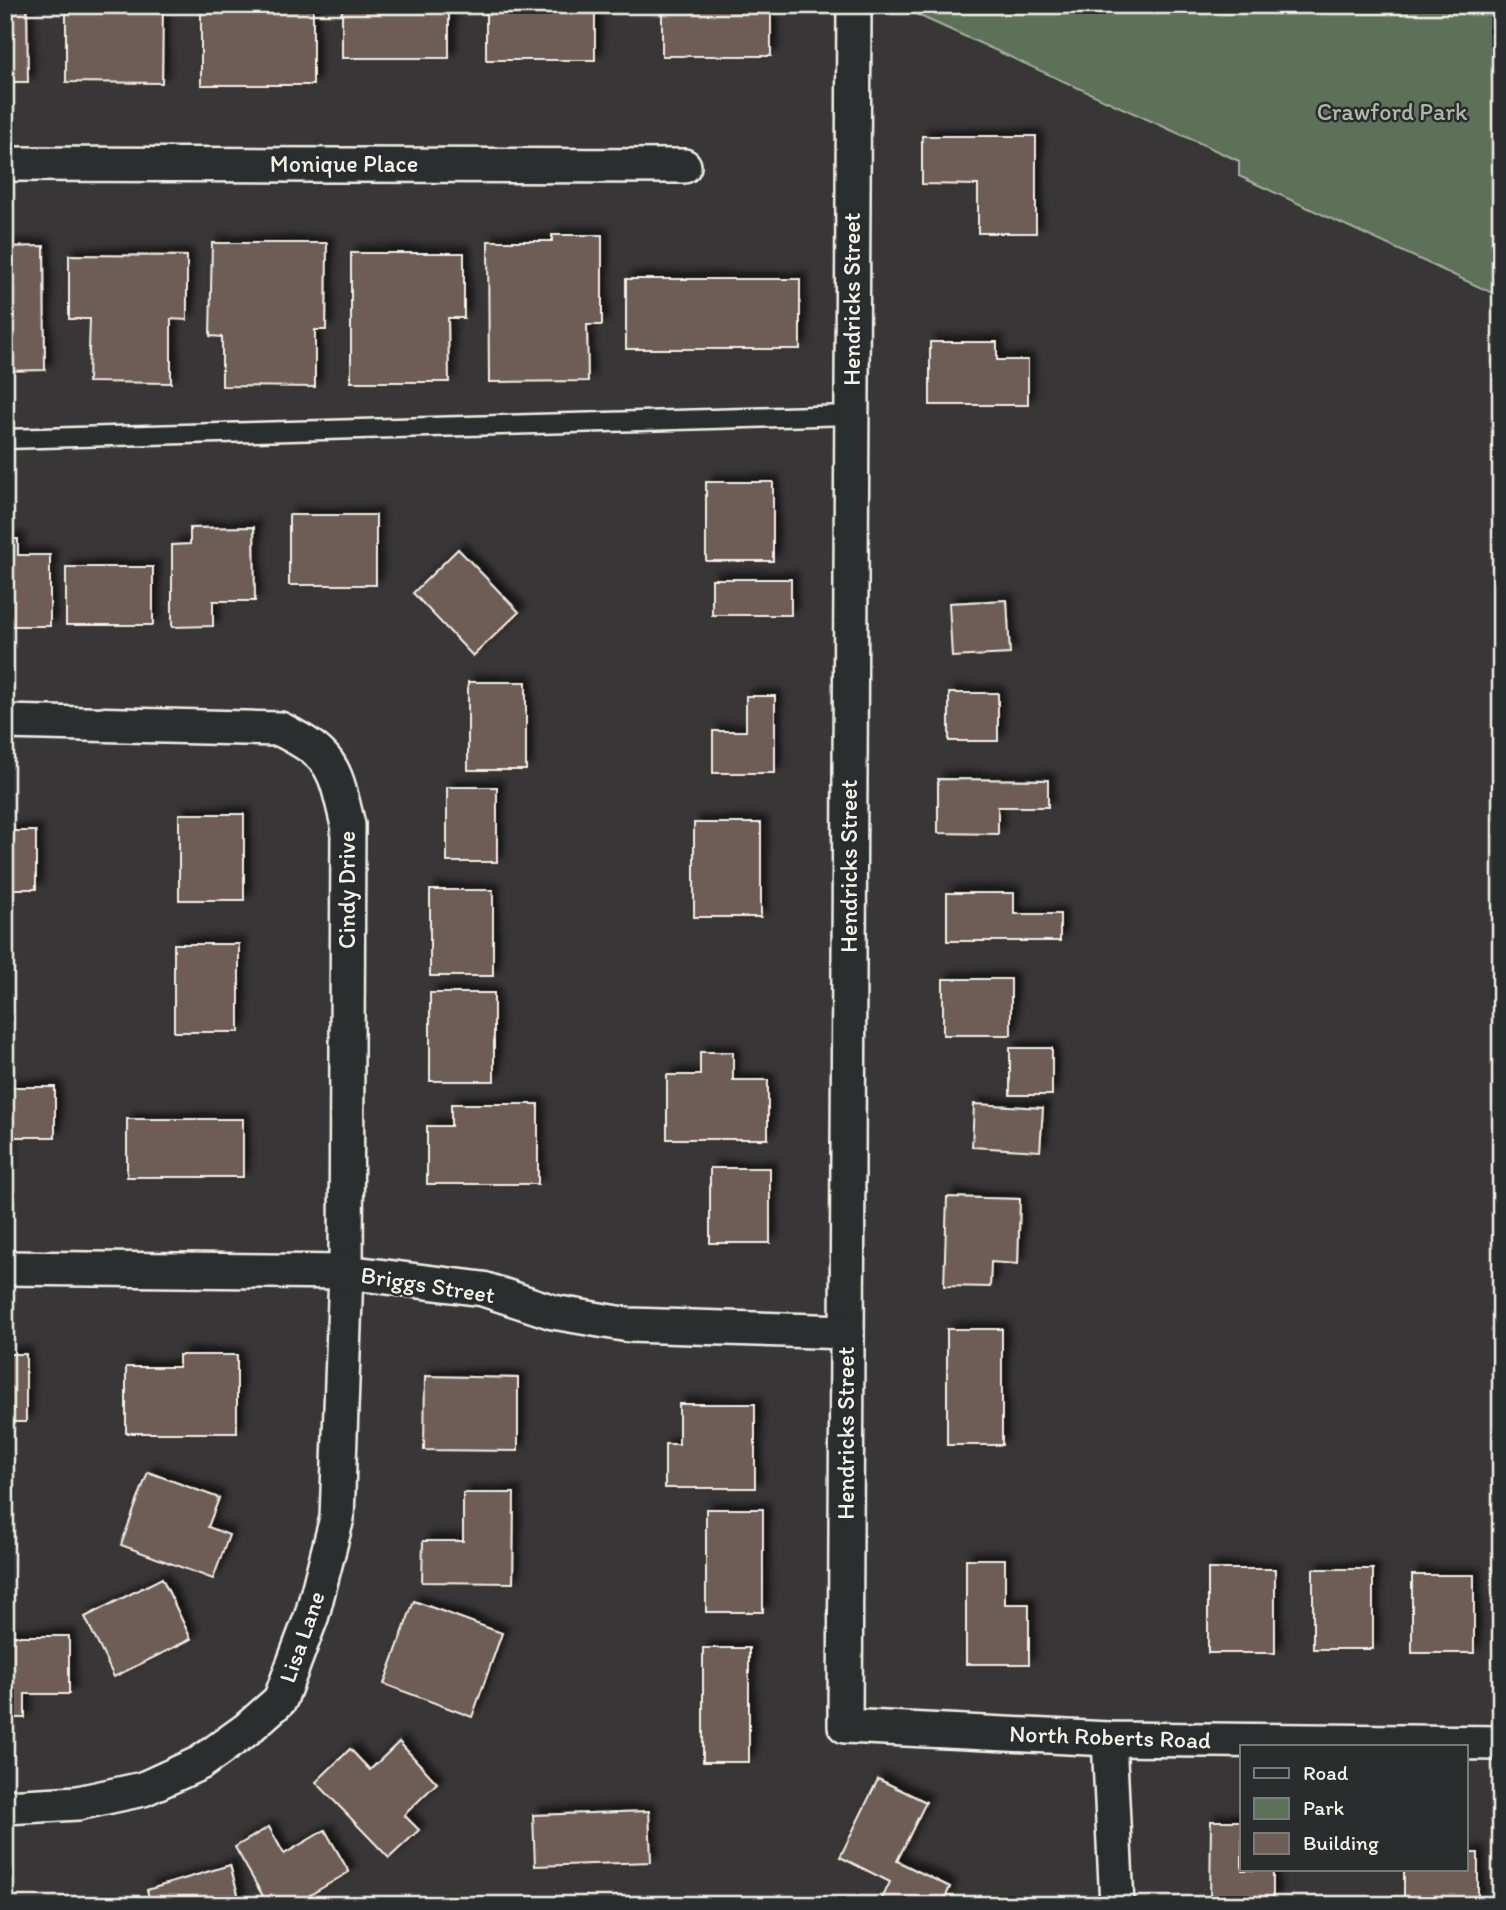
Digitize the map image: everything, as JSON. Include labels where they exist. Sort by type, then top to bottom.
[{"type":"street","name":"Hendricks Street","points":[[845,1726],[854,5]]},
{"type":"street","name":"Monique Place","points":[[5,164],[684,166]]},
{"type":"street","name":"Cindy Drive","points":[[5,722],[280,729],[312,745],[335,771],[348,825],[346,1272]]},
{"type":"street","name":"Briggs Street","points":[[5,1268],[346,1272],[483,1289],[553,1312],[629,1325],[847,1332]]},
{"type":"street","name":"Lisa Lane","points":[[5,1807],[78,1803],[143,1790],[200,1763],[246,1730],[280,1700],[312,1615],[337,1518],[346,1272]]},
{"type":"street","name":"North Roberts Road","points":[[845,1726],[1109,1739],[1501,1743]]},
{"type":"street","points":[[1109,1739],[1116,1905]]},
{"type":"lane","points":[[5,439],[851,415]]},
{"type":"green space","name":"Crawford Park","points":[[909,5],[1501,5],[1501,297],[1239,176],[1239,161],[909,11]]},
{"type":"building","points":[[5,5],[27,5],[28,82],[5,82]]},
{"type":"building","points":[[66,5],[163,5],[162,83],[66,82]]},
{"type":"building","points":[[201,5],[313,5],[313,85],[201,85]]},
{"type":"building","points":[[342,5],[449,5],[449,58],[342,58]]},
{"type":"building","points":[[486,5],[595,5],[595,60],[486,60]]},
{"type":"building","points":[[662,5],[771,5],[771,56],[662,56]]},
{"type":"building","points":[[922,136],[1036,136],[1036,233],[978,233],[978,185],[922,184]]},
{"type":"building","points":[[552,235],[602,235],[602,325],[587,325],[588,381],[489,382],[488,241],[552,241]]},
{"type":"building","points":[[212,243],[327,243],[326,330],[315,330],[315,387],[222,386],[222,337],[210,336]]},
{"type":"building","points":[[44,246],[45,370],[5,371],[5,247]]},
{"type":"building","points":[[351,253],[464,253],[464,318],[448,318],[449,382],[351,382]]},
{"type":"building","points":[[69,255],[187,256],[187,320],[171,319],[171,383],[88,382],[90,319],[69,319]]},
{"type":"building","points":[[626,279],[800,279],[800,349],[626,349]]},
{"type":"building","points":[[930,342],[997,342],[997,360],[1028,360],[1028,405],[930,405]]},
{"type":"building","points":[[706,482],[773,482],[773,561],[706,561]]},
{"type":"building","points":[[289,515],[376,515],[376,585],[289,585]]},
{"type":"building","points":[[254,527],[255,601],[213,601],[213,626],[172,627],[172,545],[190,544],[190,528]]},
{"type":"building","points":[[5,539],[18,539],[18,555],[50,555],[50,626],[5,626]]},
{"type":"building","points":[[458,549],[519,612],[473,656],[413,593]]},
{"type":"building","points":[[66,567],[153,567],[153,625],[66,625]]},
{"type":"building","points":[[712,579],[791,579],[791,615],[712,615]]},
{"type":"building","points":[[1007,600],[1010,654],[952,657],[949,603]]},
{"type":"building","points":[[468,682],[526,682],[526,770],[468,770]]},
{"type":"building","points":[[949,693],[998,693],[998,741],[949,741]]},
{"type":"building","points":[[746,696],[775,696],[775,773],[713,773],[713,731],[746,731]]},
{"type":"building","points":[[938,779],[1048,780],[1048,807],[998,807],[998,834],[938,833]]},
{"type":"building","points":[[447,787],[497,787],[497,862],[447,862]]},
{"type":"building","points":[[179,814],[244,814],[244,900],[179,900]]},
{"type":"building","points":[[694,823],[761,823],[761,917],[694,917]]},
{"type":"building","points":[[5,831],[36,831],[36,889],[5,889]]},
{"type":"building","points":[[430,890],[493,890],[493,976],[430,976]]},
{"type":"building","points":[[947,893],[1014,893],[1014,914],[1060,914],[1060,941],[947,941]]},
{"type":"building","points":[[174,944],[239,944],[239,1032],[174,1032]]},
{"type":"building","points":[[943,979],[1011,979],[1011,1035],[943,1035]]},
{"type":"building","points":[[430,993],[494,993],[494,1081],[430,1081]]},
{"type":"building","points":[[1010,1048],[1052,1048],[1052,1095],[1010,1095]]},
{"type":"building","points":[[700,1052],[733,1052],[733,1080],[768,1080],[768,1139],[667,1139],[667,1075],[700,1075]]},
{"type":"building","points":[[5,1087],[55,1087],[55,1137],[9,1137],[9,1173],[5,1173]]},
{"type":"building","points":[[451,1104],[538,1104],[538,1184],[427,1184],[427,1126],[451,1126]]},
{"type":"building","points":[[974,1104],[1043,1108],[1040,1151],[972,1147]]},
{"type":"building","points":[[127,1119],[243,1119],[243,1177],[127,1177]]},
{"type":"building","points":[[710,1168],[770,1168],[770,1243],[710,1243]]},
{"type":"building","points":[[947,1197],[1020,1199],[1018,1264],[991,1262],[990,1287],[944,1286]]},
{"type":"building","points":[[947,1329],[1002,1329],[1002,1445],[947,1445]]},
{"type":"building","points":[[5,1354],[26,1354],[26,1422],[5,1422]]},
{"type":"building","points":[[179,1355],[237,1355],[237,1433],[126,1433],[126,1367],[179,1367]]},
{"type":"building","points":[[425,1376],[518,1378],[518,1451],[424,1450]]},
{"type":"building","points":[[679,1404],[755,1404],[755,1488],[665,1488],[665,1444],[679,1444]]},
{"type":"building","points":[[148,1472],[219,1498],[208,1527],[229,1535],[213,1579],[121,1545]]},
{"type":"building","points":[[463,1493],[514,1493],[513,1583],[422,1582],[423,1541],[463,1541]]},
{"type":"building","points":[[706,1509],[763,1509],[763,1612],[706,1612]]},
{"type":"building","points":[[966,1559],[1005,1559],[1005,1604],[1029,1604],[1029,1664],[966,1664]]},
{"type":"building","points":[[1208,1569],[1275,1569],[1275,1653],[1208,1653]]},
{"type":"building","points":[[1313,1569],[1373,1569],[1373,1649],[1313,1649]]},
{"type":"building","points":[[1412,1575],[1474,1575],[1474,1653],[1412,1653]]},
{"type":"building","points":[[162,1578],[191,1639],[114,1677],[85,1617]]},
{"type":"building","points":[[414,1601],[502,1633],[472,1717],[384,1684]]},
{"type":"building","points":[[5,1636],[69,1636],[69,1694],[25,1694],[25,1718],[5,1718]]},
{"type":"building","points":[[703,1648],[749,1648],[749,1762],[703,1762]]},
{"type":"building","points":[[399,1742],[437,1783],[404,1815],[419,1830],[389,1858],[316,1782],[350,1749],[370,1770]]},
{"type":"building","points":[[878,1779],[926,1802],[897,1861],[950,1887],[942,1905],[879,1905],[890,1882],[840,1857]]},
{"type":"building","points":[[649,1811],[651,1862],[535,1866],[533,1815]]},
{"type":"building","points":[[1211,1821],[1240,1821],[1240,1871],[1273,1871],[1273,1905],[1210,1905]]},
{"type":"building","points":[[269,1827],[284,1854],[325,1830],[349,1872],[293,1905],[268,1905],[235,1847]]},
{"type":"building","points":[[1468,1853],[1478,1853],[1478,1901],[1404,1901],[1404,1871],[1468,1871]]},
{"type":"building","points":[[230,1865],[241,1905],[151,1905],[147,1890]]}]
